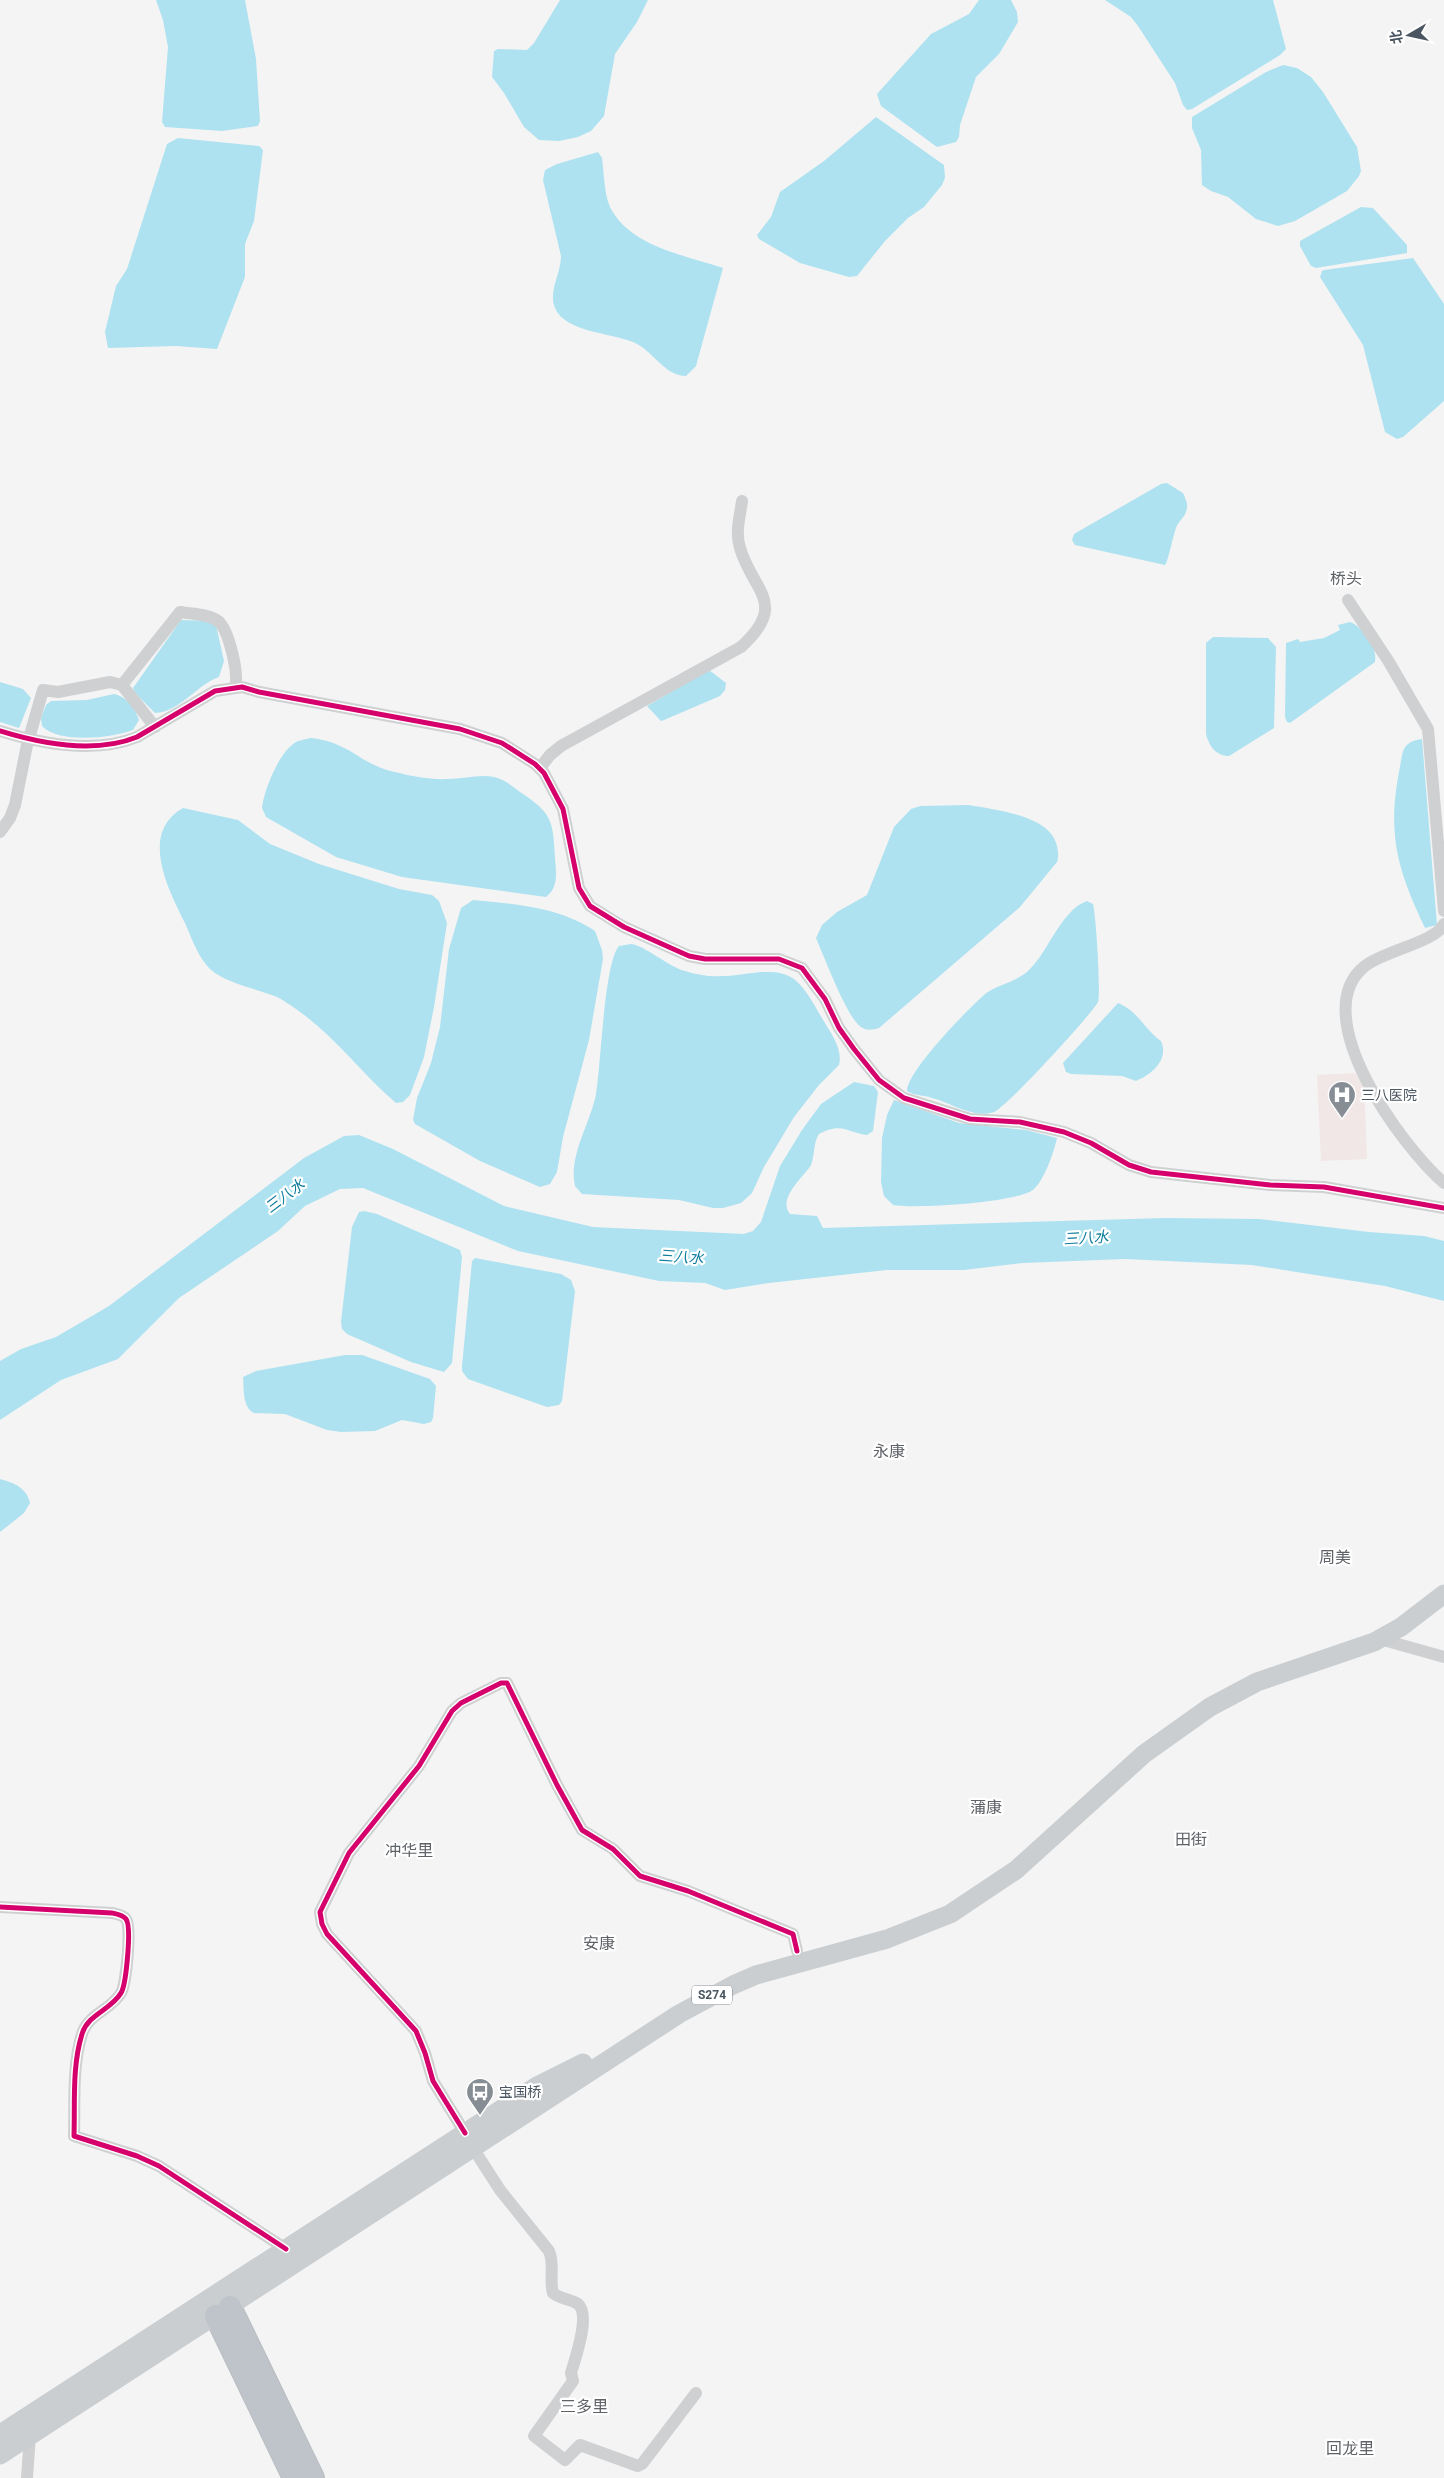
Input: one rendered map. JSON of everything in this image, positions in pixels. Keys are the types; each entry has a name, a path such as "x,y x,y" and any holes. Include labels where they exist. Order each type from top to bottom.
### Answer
{"highway":[{"path":"223,2312 294,2478"},
{"path":"223,2312 313,2478"}],"main road":[{"name":"S274","path":"0,2455 223,2312 469,2141 537,2086 574,2069 699,1990 752,1965 884,1928 945,1905 1009,1862 1137,1746 1204,1697 1253,1672 1370,1632 1407,1610 1444,1580"},
{"name":"S274","path":"0,2434 286,2249 679,2014 733,1985 777,1968 887,1939 950,1914 1016,1870 1144,1754 1210,1706 1257,1682 1380,1640 1414,1619 1444,1594"}],"street":[{"path":"540,768 550,755 561,746 741,647 756,631 766,606 763,593 740,549 738,528 742,501"},
{"path":"1348,600 1389,662 1428,729 1444,911"},
{"path":"122,685 180,612 210,617 221,624 236,667 235,687"},
{"path":"0,832 10,818 15,805 29,738 43,690 58,692 110,682 122,685 155,727"},
{"path":"0,731 29,738 96,746 130,740 215,691 235,687 460,729 502,743 540,768 557,794 563,809 579,888 590,906 624,927 689,956 705,959 779,960 802,968 825,999 839,1028 854,1050 879,1080 904,1098 970,1118 1020,1122 1064,1132 1092,1143 1129,1165 1151,1172 1270,1185 1324,1187 1444,1208"},
{"path":"1444,924 1436,934 1376,958 1359,971 1347,993 1344,1009 1358,1060 1380,1103 1414,1154 1444,1183"},
{"path":"1380,1640 1444,1657"},
{"path":"696,2393 642,2464 638,2466 580,2445 565,2460 534,2436 573,2381 571,2373 583,2325 582,2310 577,2304 553,2293 550,2280 552,2262 549,2251 500,2190 432,2081 425,2052 416,2031 327,1934 322,1924 320,1912 349,1853 419,1766 452,1711 461,1703 501,1683 507,1683 557,1785 582,1830 613,1849 640,1876 688,1891 793,1934 797,1952"},
{"path":"0,1907 112,1913 123,1916 128,1923 129,1934 124,1988 118,1998 90,2020 82,2033 76,2057 74,2136 137,2156 159,2166 286,2249"},
{"path":"28,2478 30,2435"}],"shaded area":[{"name":"三八医院","path":"1355,1073 1364,1080 1367,1159 1321,1161 1317,1075"}],"water":[{"path":"156,0 245,0 256,59 260,121 258,126 222,131 165,127 162,122 168,47 163,20"},
{"path":"560,0 648,0 637,22 615,54 604,116 591,131 578,137 559,141 539,140 524,127 492,77 494,51 498,49 527,50 534,43"},
{"path":"979,0 1011,0 1017,12 1018,22 999,54 976,77 956,142 937,147 881,106 877,94 931,34 969,14"},
{"path":"1105,0 1273,0 1286,49 1280,55 1192,109 1187,110 1183,105 1175,83 1138,26 1131,17"},
{"path":"1283,65 1297,68 1311,77 1323,92 1357,147 1361,171 1347,191 1295,221 1278,226 1256,219 1228,197 1211,191 1202,185 1201,150 1192,128 1192,117 1266,72"},
{"path":"876,117 944,165 945,178 942,185 924,207 908,218 885,241 857,276 849,277 800,263 759,239 757,235 771,217 780,192 824,161"},
{"path":"178,138 259,146 263,150 254,221 245,244 245,277 217,349 176,346 108,348 105,332 116,286 127,269 167,144"},
{"path":"598,152 602,158 608,202 619,221 631,232 660,248 723,268 696,366 686,376 671,372 647,351 633,342 590,331 568,322 560,316 555,308 553,295 561,256 543,180 545,170 557,164"},
{"path":"1361,207 1373,208 1407,245 1407,253 1316,268 1311,266 1300,246 1300,241"},
{"path":"1413,258 1444,304 1444,401 1403,437 1397,439 1385,432 1363,345 1320,277 1324,270"},
{"path":"1167,483 1183,493 1187,506 1185,514 1176,528 1165,565 1075,545 1072,540 1074,534 1161,484"},
{"path":"181,620 210,621 216,625 224,661 219,677 172,708 155,713 135,693 133,688"},
{"path":"1350,622 1360,628 1369,639 1374,651 1375,662 1290,723 1287,722 1285,717 1286,643 1298,639 1300,642 1324,638 1340,630 1338,625"},
{"path":"1213,637 1268,638 1276,647 1274,728 1229,756 1224,756 1217,752 1209,742 1206,734 1206,643"},
{"path":"709,670 726,683 725,690 720,696 661,721 647,706"},
{"path":"0,682 23,689 31,698 19,728 0,722"},
{"path":"114,694 130,703 135,711 139,720 133,730 86,738 60,735 50,732 42,726 41,718 46,705 51,701 87,700"},
{"path":"310,738 333,743 368,762 402,774 440,779 488,776 508,783 539,806 549,819 553,835 556,869 553,889 546,897 402,877 336,857 266,817 262,808 263,801 277,765 294,743"},
{"path":"1422,739 1437,925 1425,928 1408,889 1397,853 1394,815 1404,750 1410,743"},
{"path":"969,805 1007,812 1044,827 1053,836 1057,846 1057,862 1020,907 879,1028 870,1030 863,1028 849,1012 816,938 822,925 837,912 867,895 894,827 911,809 920,806"},
{"path":"183,808 238,820 270,844 319,864 399,889 432,895 439,901 447,923 434,1007 424,1057 410,1095 403,1102 396,1103 323,1030 296,1009 277,997 216,974 202,959 171,894 161,862 160,846 162,832 170,819"},
{"path":"473,900 537,908 567,917 595,931 602,950 603,959 589,1040 563,1137 557,1172 550,1184 540,1187 480,1161 415,1124 413,1120 417,1098 431,1063 440,1027 449,949 461,908"},
{"path":"1087,901 1093,904 1097,938 1098,1002 1048,1060 1001,1107 994,1112 986,1114 963,1110 940,1100 907,1091 910,1082 927,1055 953,1026 985,994 1029,970 1070,913"},
{"path":"631,944 643,948 671,965 699,975 732,976 769,972 786,975 799,983 836,1043 840,1059 839,1065 819,1085 794,1117 764,1167 752,1193 741,1203 723,1208 713,1208 679,1200 582,1194 575,1186 574,1175 577,1151 596,1094 606,993 610,972 619,946"},
{"path":"1118,1003 1136,1015 1161,1041 1163,1054 1158,1065 1136,1081 1122,1076 1071,1074 1066,1072 1063,1063"},
{"name":"三八水","path":"854,1082 874,1086 878,1092 873,1131 867,1135 839,1128 827,1130 819,1134 811,1165 793,1188 787,1201 787,1208 790,1214 817,1216 823,1228 1166,1218 1259,1219 1369,1232 1424,1236 1444,1241 1444,1301 1385,1286 1252,1265 1125,1259 1023,1263 964,1270 887,1270 769,1283 725,1290 705,1283 659,1281 518,1251 363,1188 340,1189 305,1206 278,1231 179,1298 118,1359 61,1380 0,1420 0,1361 21,1349 56,1337 109,1306 304,1158 344,1136 359,1135 393,1149 504,1206 593,1227 744,1234 753,1231 761,1222 780,1166 802,1130 821,1104"},
{"path":"894,1100 959,1123 1026,1130 1057,1138 1045,1173 1033,1190 1023,1195 965,1204 893,1205 884,1196 881,1182 882,1138 887,1115"},
{"path":"364,1211 377,1214 460,1250 462,1257 452,1363 444,1372 411,1362 347,1334 342,1329 341,1322 352,1227 359,1212"},
{"path":"475,1258 561,1274 571,1280 575,1291 562,1401 559,1405 547,1407 468,1379 462,1371 472,1261"},
{"path":"345,1355 362,1355 430,1379 436,1386 431,1422 424,1424 402,1420 375,1431 341,1432 327,1430 285,1414 254,1413 247,1406 244,1397 243,1377 256,1371"},
{"path":"0,1479 15,1484 22,1489 30,1503 24,1513 0,1532"}],"cycle path":[{"path":"0,731 33,740 68,745 104,745 121,742 137,737 215,691 242,687 259,692 460,729 502,743 535,764 544,773 563,809 579,888 590,906 624,927 689,956 705,959 779,959 802,968 825,999 839,1028 854,1049 879,1080 904,1098 970,1119 1020,1122 1064,1132 1091,1143 1129,1165 1151,1172 1270,1185 1324,1187 1444,1208"},
{"path":"465,2133 433,2081 416,2031 327,1934 322,1924 320,1912 349,1853 419,1766 452,1711 461,1703 501,1683 507,1683 557,1785 582,1830 613,1849 640,1876 688,1891 793,1934 797,1951"},
{"path":"0,1907 112,1913 126,1919 128,1924 128,1956 121,1993 112,2004 89,2022 82,2034 77,2059 74,2136 137,2156 159,2166 286,2249"}],"place":[{"name":"三八医院","path":"1342,1119"},
{"name":"宝国桥","path":"480,2116"}],"district":[{"name":"桥头","path":"1346,578"},
{"name":"永康","path":"889,1451"},
{"name":"周美","path":"1335,1557"},
{"name":"蒲康","path":"986,1807"},
{"name":"田街","path":"1191,1839"},
{"name":"冲华里","path":"409,1850"},
{"name":"安康","path":"599,1943"},
{"name":"三多里","path":"584,2406"},
{"name":"回龙里","path":"1350,2448"}]}
